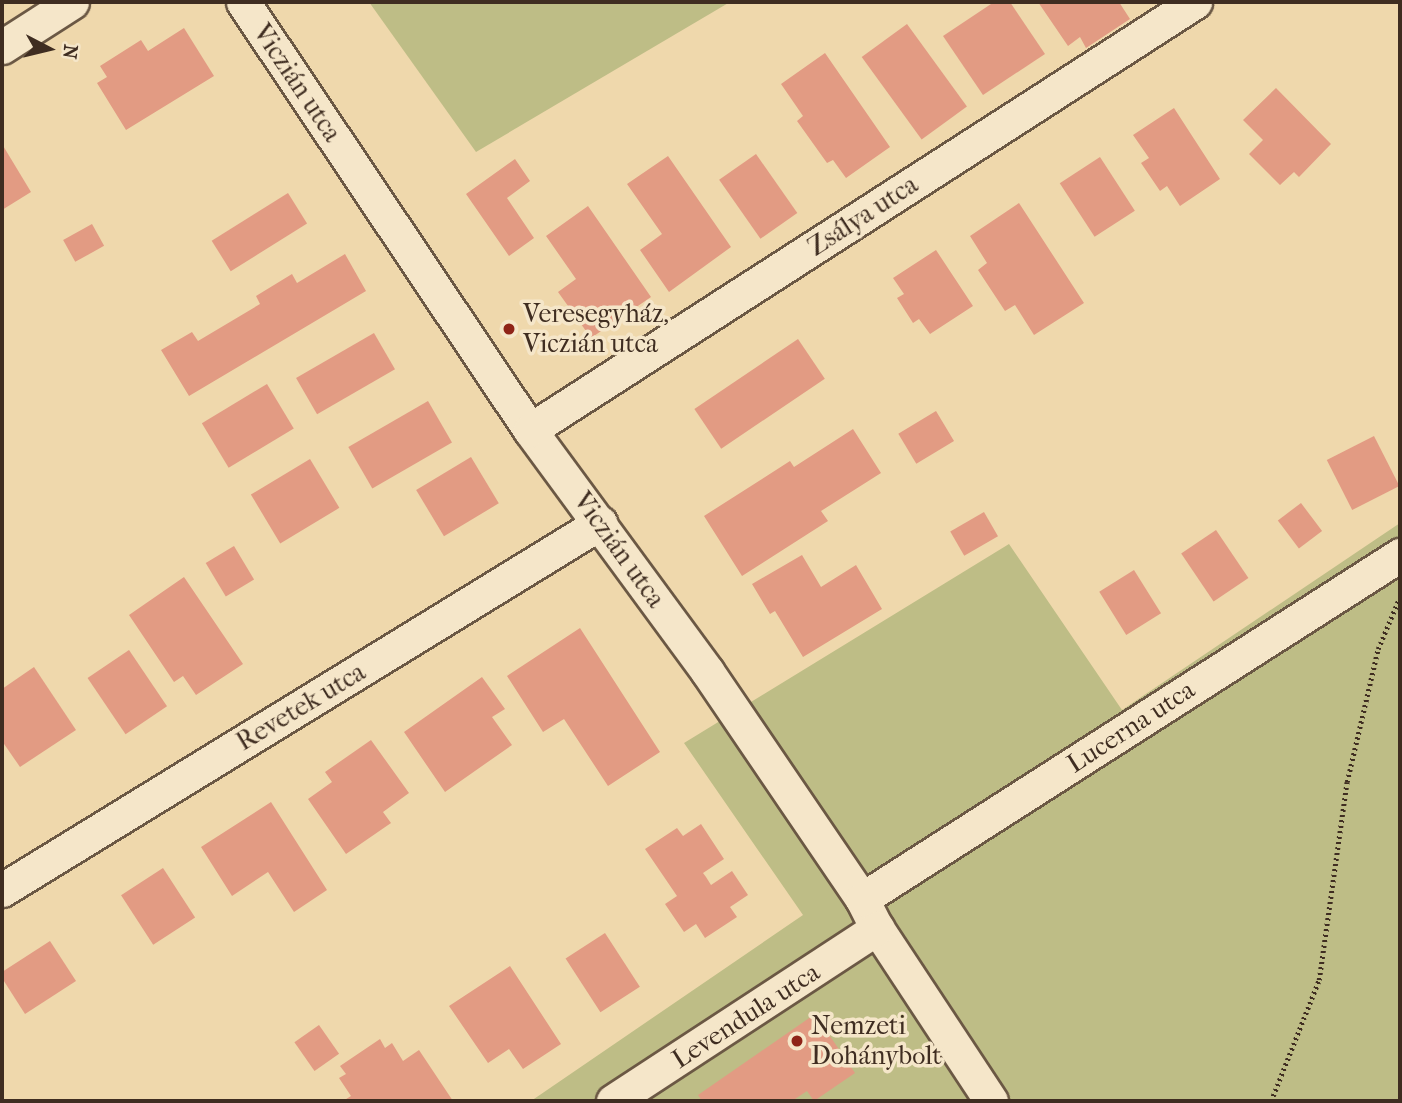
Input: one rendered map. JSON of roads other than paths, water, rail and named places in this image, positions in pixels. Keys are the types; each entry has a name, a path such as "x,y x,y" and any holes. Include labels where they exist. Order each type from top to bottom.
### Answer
{"street":[{"path":"2,47 72,2"},
{"name":"Viczián utca","path":"243,2 530,430 707,671 862,899 877,928 992,1101"},
{"name":"Zsálya utca","path":"530,430 1195,2"},
{"name":"Revetek utca","path":"2,890 600,523"},
{"name":"Lucerna utca","path":"862,899 1400,555"},
{"name":"Levendula utca","path":"614,1101 877,928"}],"place":[{"name":"Veresegyház, Viczián utca","path":"509,329"},
{"name":"Nemzeti Dohánybolt","path":"797,1041"}]}
